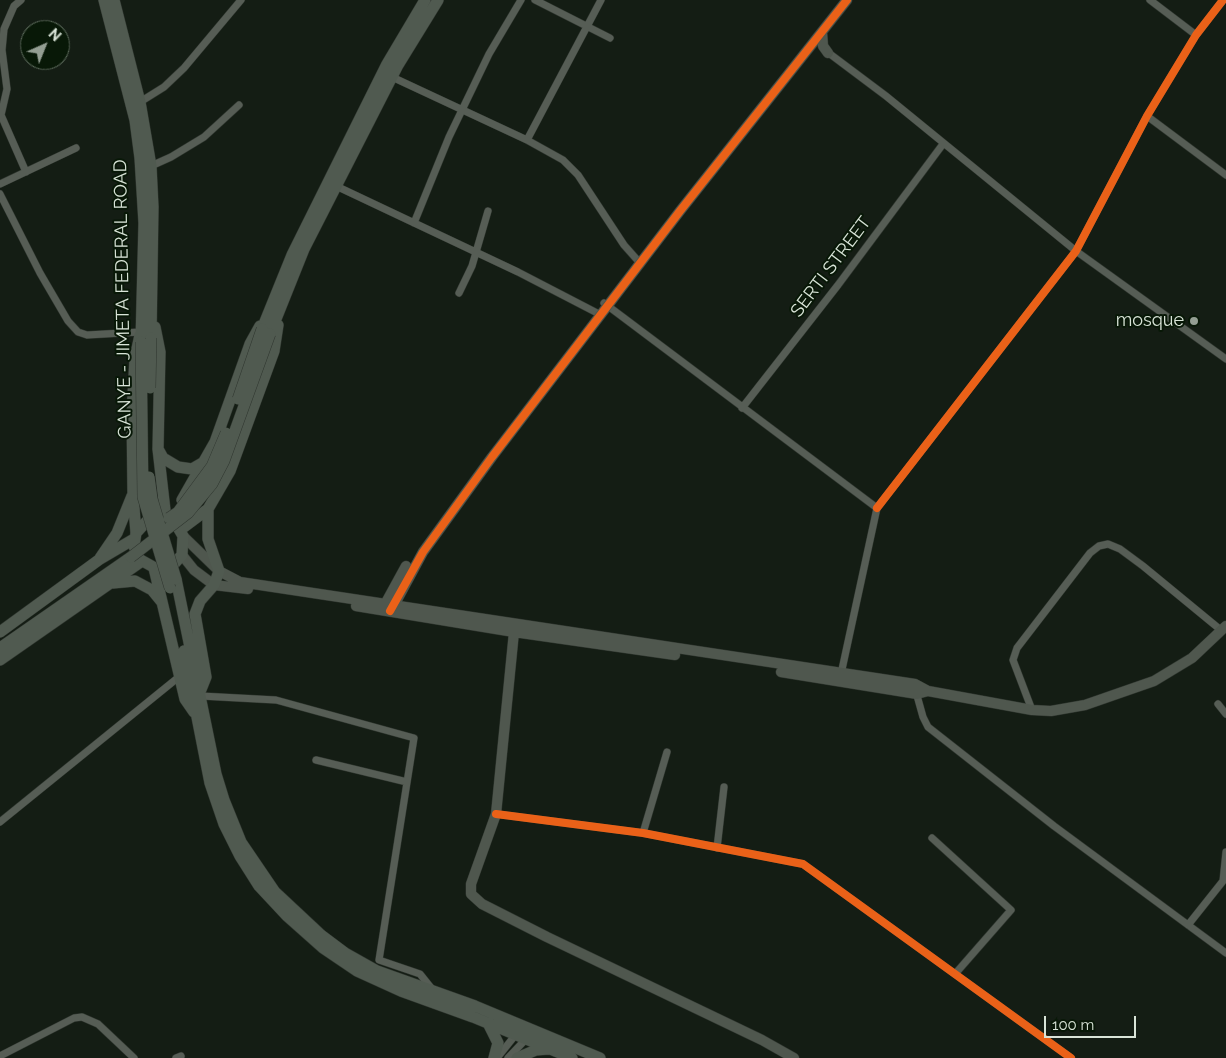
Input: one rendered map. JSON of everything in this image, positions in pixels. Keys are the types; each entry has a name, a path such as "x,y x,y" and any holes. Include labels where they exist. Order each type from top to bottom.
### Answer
{"main road":[{"name":"GANYE - JIMETA FEDERAL ROAD","path":"104,0 132,104 140,158 144,223 143,497 173,583"},
{"name":"GANYE - JIMETA FEDERAL ROAD","path":"114,0 140,102 151,166 153,207 152,314 143,337"},
{"path":"0,660 113,583 134,556 178,512 212,466 266,332 292,255 387,64 425,0"},
{"path":"167,520 205,462 215,442 250,344 275,308 392,77 438,0"},
{"path":"388,607 419,548 638,262 812,40 840,0"},
{"path":"812,40 822,32 847,0"},
{"path":"822,32 823,46 828,53"},
{"path":"181,533 208,509 230,471 274,351 275,308"},
{"path":"152,314 160,352 158,449 167,520 218,571 240,582 388,607 841,674 916,689"},
{"path":"0,648 136,553 132,414 135,358 143,337"},
{"path":"158,449 163,458 178,467 192,469 205,462"},
{"path":"100,559 117,533 133,495"},
{"path":"200,694 206,677 196,614 200,601 214,585 218,571 208,538 208,509"},
{"path":"0,632 100,559 135,536 147,521 167,520"},
{"path":"181,533 182,554 194,570 214,585 388,607 514,632 928,690 1032,710 1050,711 1086,705 1154,681 1192,658 1224,629"},
{"path":"0,638 95,569 134,556 154,568 170,566 182,554"},
{"path":"154,568 185,699 195,714"},
{"path":"113,583 135,581 152,590 163,603"},
{"path":"173,583 200,694 216,774 231,820 253,862 275,892 302,919 345,953 377,971 524,1032 600,1058"},
{"path":"173,583 195,714 210,783 224,824 240,856 259,886 287,916 323,948 357,970 401,991 488,1023 524,1032 550,1049 572,1058"},
{"path":"514,632 496,814 471,884 471,894 547,938 762,1040 794,1058"},
{"path":"488,1023 496,1033 498,1042 495,1058"},
{"path":"517,1058 536,1050 550,1049"}],"street":[{"path":"21,0 14,6 4,29 2,50 7,89 1,115 26,172"},
{"path":"140,102 164,87 184,68 241,0"},
{"path":"414,223 462,110 489,54 521,0"},
{"path":"535,0 610,38"},
{"path":"526,140 601,0"},
{"path":"1150,0 1196,36"},
{"path":"841,674 877,508 1076,251 1148,116 1196,36 1223,0"},
{"path":"812,40 886,96 1076,251 1226,358"},
{"path":"392,77 526,140 570,165 638,262"},
{"path":"151,166 171,157 204,137 239,105"},
{"path":"1148,116 1226,175"},
{"name":"SERTI STREET","path":"742,408 838,285 943,144"},
{"path":"0,184 76,148"},
{"path":"336,186 475,252 598,314"},
{"path":"0,194 40,273 68,321 78,332 86,335 143,337"},
{"path":"459,293 472,266 488,211"},
{"path":"606,304 877,508"},
{"path":"1032,710 1013,660 1017,648 1090,552 1099,546 1108,544 1128,555 1224,629"},
{"path":"0,822 180,676"},
{"path":"916,689 923,717 928,727 1054,826 1226,953"},
{"path":"200,694 276,700 414,738 379,960 420,974 436,994"},
{"path":"1218,704 1226,714"},
{"path":"643,833 667,752"},
{"path":"316,760 407,782"},
{"path":"717,848 724,787"},
{"path":"496,814 643,833 803,864 1072,1058"},
{"path":"932,838 1011,910 955,974"},
{"path":"1188,925 1223,881 1226,852"},
{"path":"0,1056 74,1018 82,1017 98,1024 134,1058"},
{"path":"495,1058 524,1032"},
{"path":"508,1058 524,1032"},
{"path":"176,1058 181,1056 181,1058"}],"cycle path":[{"path":"390,611 423,552 492,457 680,211 847,0"},
{"path":"877,508 1076,251 1147,116 1196,35 1223,0"},
{"path":"496,814 643,833 803,864 1071,1058"}],"place":[{"name":"mosque","path":"1194,321"}]}
